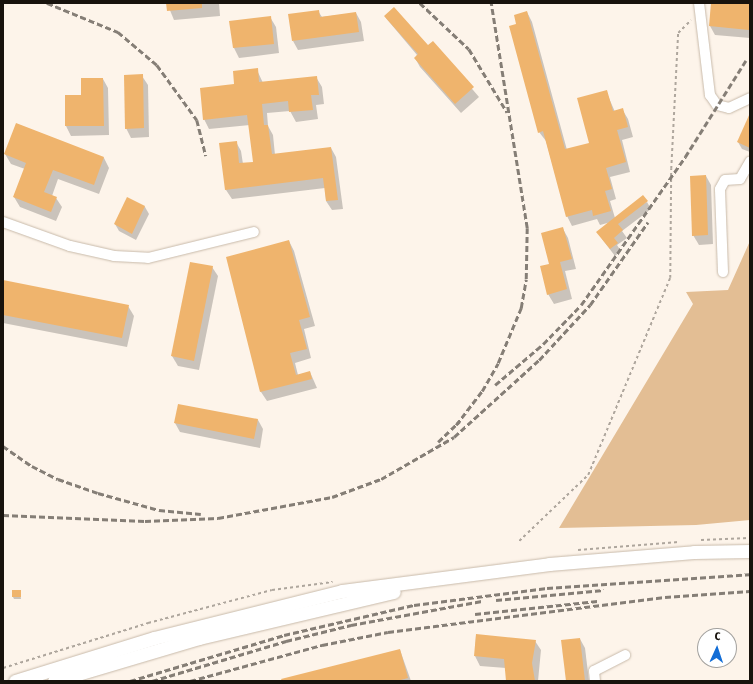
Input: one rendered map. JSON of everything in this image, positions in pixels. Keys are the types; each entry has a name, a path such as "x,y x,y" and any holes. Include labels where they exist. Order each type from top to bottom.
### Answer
{"main road":[{"path":"15,681 154,638 342,591 624,557 750,550"},
{"path":"54,681 199,638 475,574"}],"lane":[{"path":"698,8 710,96 716,105 729,108 750,98"},
{"path":"723,272 720,189 725,180 740,179 750,162"},
{"path":"3,222 70,246 114,256 148,258 254,232"},
{"path":"596,681 594,671 625,655"}],"path":[{"path":"519,542 588,475 670,278 671,169 678,33 698,8"}],"shaded area":[{"path":"750,241 750,520 696,525 559,528 693,304 686,292 728,290"}],"building":[{"path":"166,3 202,3 202,8 167,11"},
{"path":"711,3 750,3 749,30 709,26"},
{"path":"394,7 428,45 433,41 474,87 455,104 414,58 418,54 384,16"},
{"path":"319,10 320,17 356,12 359,32 292,41 288,14"},
{"path":"527,11 565,149 589,143 577,98 607,90 613,111 623,108 628,127 617,130 626,162 606,168 612,189 605,191 611,211 593,216 592,210 566,217 543,131 538,133 509,26 516,24 514,15"},
{"path":"271,16 274,44 233,48 229,21"},
{"path":"258,68 259,82 317,76 319,95 311,95 313,110 289,112 288,101 262,104 264,125 268,125 272,154 331,147 338,200 326,201 323,178 225,190 219,143 237,141 239,163 253,162 247,115 203,120 200,88 234,84 233,71"},
{"path":"143,74 144,128 125,129 124,75"},
{"path":"81,78 103,78 104,126 65,126 65,95 81,95"},
{"path":"750,113 750,148 737,142"},
{"path":"16,123 104,157 94,185 53,170 44,192 57,197 51,212 13,197 26,163 4,154"},
{"path":"706,175 708,235 692,236 690,176"},
{"path":"643,195 648,201 618,224 623,230 614,238 618,243 610,249 596,232"},
{"path":"127,197 145,206 132,234 114,224"},
{"path":"563,227 572,259 560,262 567,289 547,295 540,266 549,264 541,233"},
{"path":"289,240 310,317 299,320 307,349 290,353 296,375 310,371 312,379 260,392 226,257"},
{"path":"190,262 213,266 194,361 171,356"},
{"path":"3,280 129,305 122,338 3,315"},
{"path":"178,404 258,419 254,439 174,423"},
{"path":"12,590 21,590 21,597 12,597"},
{"path":"476,634 536,640 532,663 535,681 506,681 504,659 474,656"},
{"path":"580,638 585,681 566,681 561,640"},
{"path":"400,649 408,678 397,681 282,681 281,679"}],"railway":[{"path":"47,3 118,32 157,65 197,120 206,156"},
{"path":"420,3 469,49 507,112"},
{"path":"456,425 482,391 498,363 521,308 526,279 527,228 491,3"},
{"path":"495,385 543,344 581,305 685,157 746,60"},
{"path":"3,515 145,521 218,518 332,497 381,479 454,437 539,360 590,305 648,222"},
{"path":"438,442 460,421"},
{"path":"3,446 32,466 58,479 98,493 159,510 201,514"},
{"path":"130,681 284,635 414,605 547,588 750,574"},
{"path":"496,600 604,590"},
{"path":"190,681 322,645 388,632 665,597 750,591"},
{"path":"152,681 286,641 351,625 482,601"},
{"path":"475,614 597,601"}]}
